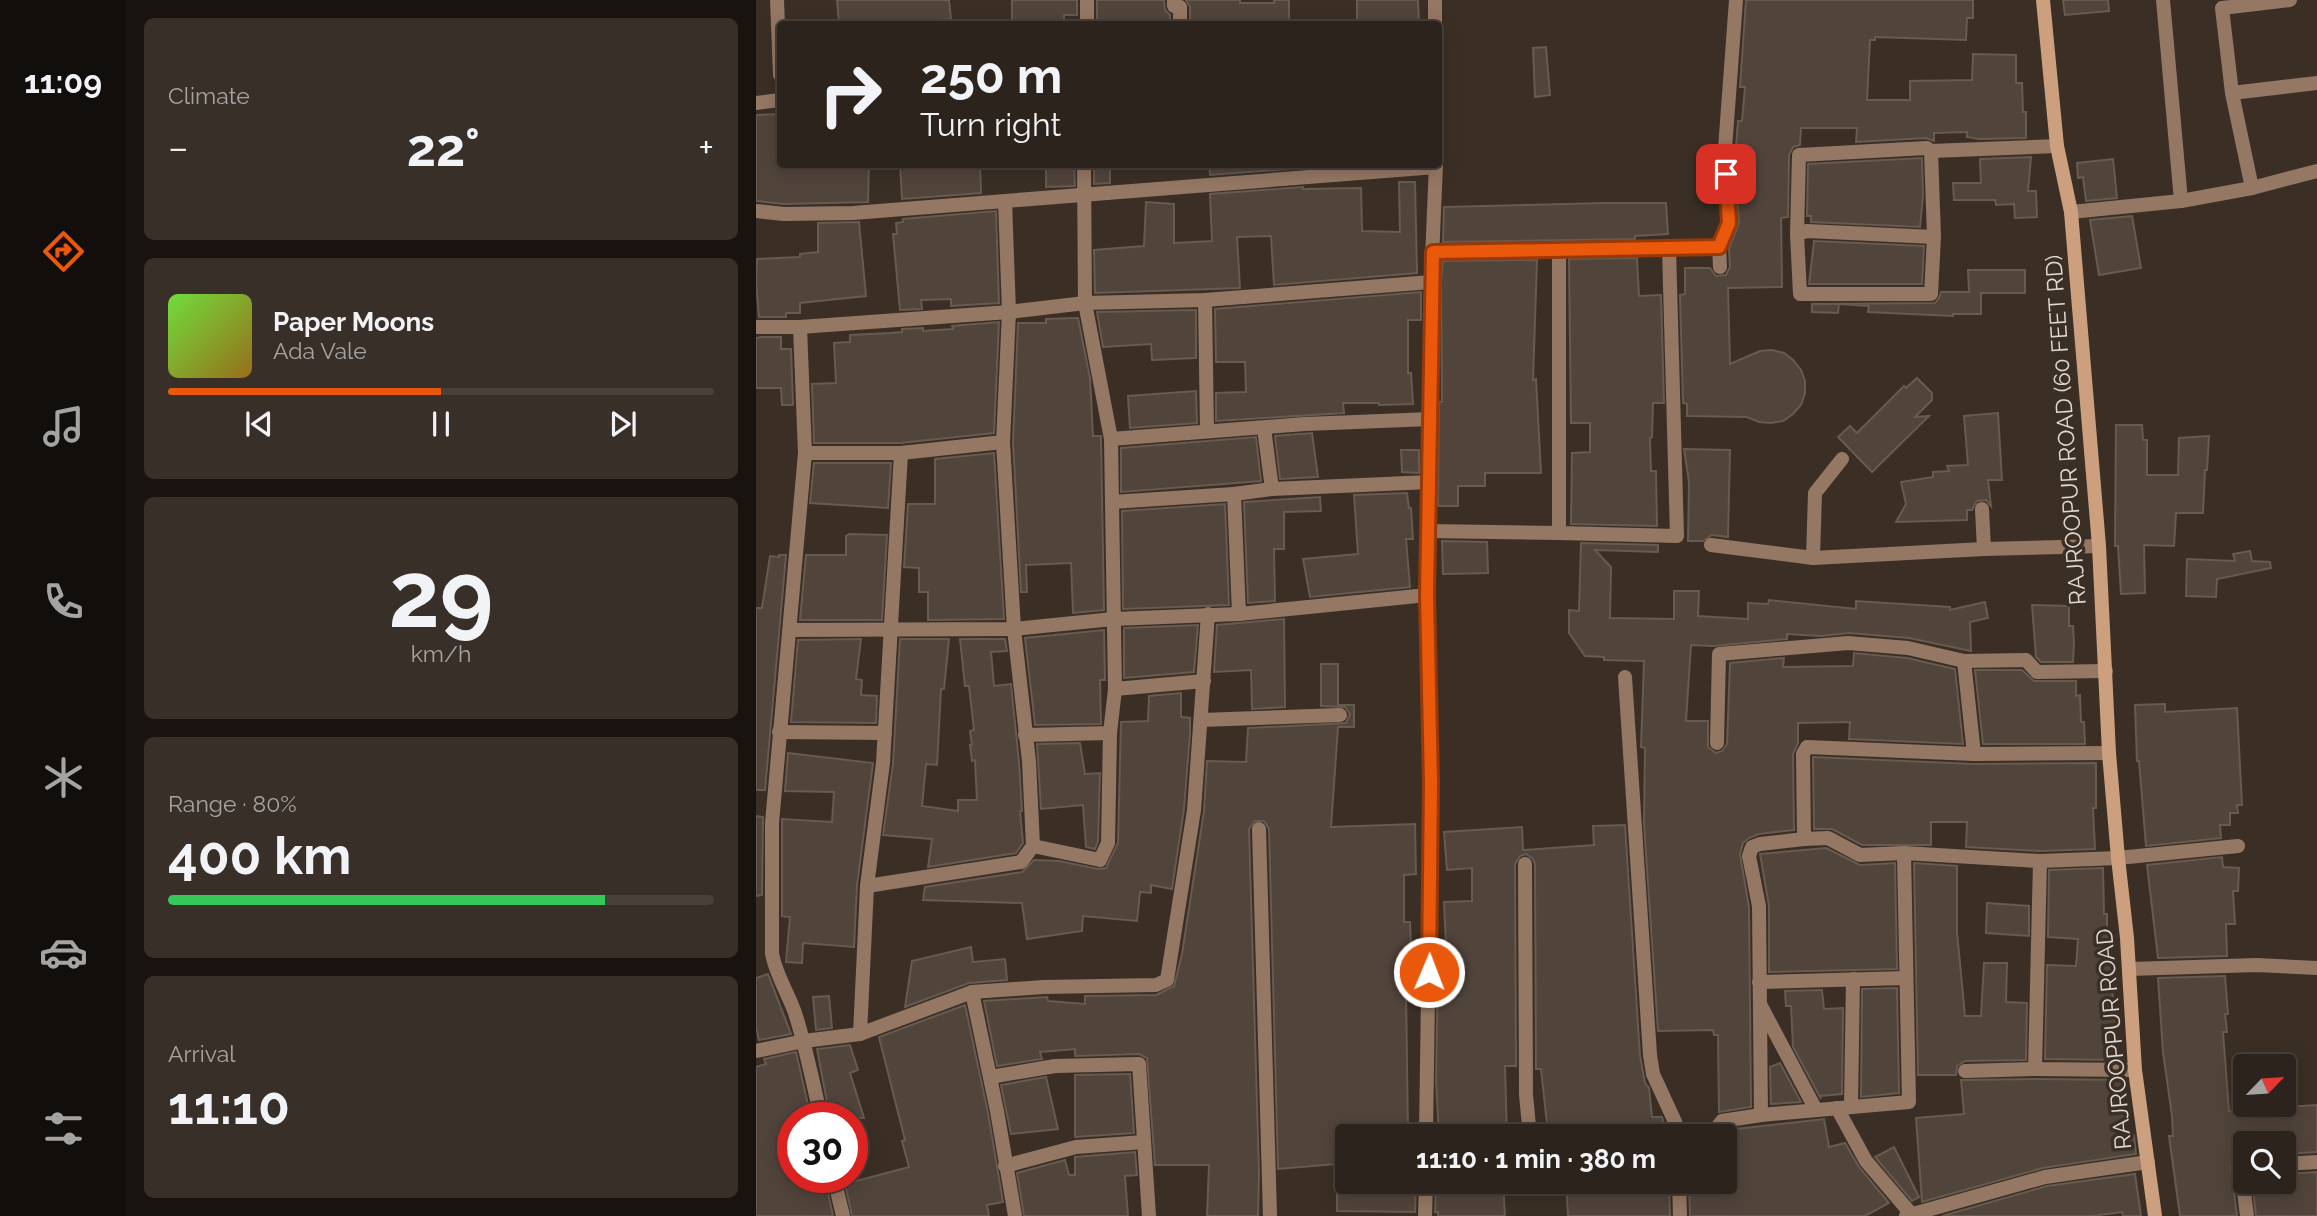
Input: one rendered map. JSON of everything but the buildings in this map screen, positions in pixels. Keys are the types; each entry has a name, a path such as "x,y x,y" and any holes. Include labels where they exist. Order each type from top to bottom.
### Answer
{"main road":[{"name":"RAJROOPUR ROAD (60 FEET RD)","path":"2043,0 2057,146 2071,212 2099,546 2109,753 2118,858"},
{"name":"RAJROOPPUR ROAD","path":"2118,858 2135,1069 2155,1216"}],"street":[{"path":"777,0 778,21"},
{"path":"1087,0 1087,21"},
{"path":"1174,0 1174,6 1180,7 1180,21"},
{"path":"1435,0 1435,21"},
{"path":"1720,267 1719,247 1729,223 1725,149 1736,0"},
{"path":"2163,0 2181,201"},
{"path":"2252,188 2232,93 2222,9 2282,1"},
{"path":"2232,93 2317,83"},
{"path":"756,103 777,100"},
{"path":"1931,151 1934,237 1931,294 1800,294 1797,234 1798,155 1927,148 1931,151 2057,146"},
{"path":"1033,846 1100,860 1108,843 1110,733 1115,689 1111,439 1085,303 1084,168"},
{"path":"756,211 784,214 853,213 1412,168"},
{"path":"1426,1124 1431,782 1427,595 1431,282 1436,168"},
{"path":"2071,212 2181,201 2252,188 2317,171"},
{"path":"867,886 1021,862 1033,846 1029,761 1014,629 1003,442 1009,312 1005,201"},
{"path":"1797,234 1807,231 1934,237"},
{"path":"1433,252 1719,247"},
{"path":"1428,531 1677,536 1669,249"},
{"path":"1559,250 1559,533"},
{"path":"756,327 800,327 1009,312 1085,303 1205,300 1431,282"},
{"path":"1205,300 1207,431"},
{"path":"800,327 805,453 772,823 772,953 804,1041 817,1102"},
{"path":"1111,439 1430,419"},
{"path":"1264,428 1272,489"},
{"path":"805,453 901,453 1003,442"},
{"path":"860,1034 867,886 883,763 901,453"},
{"path":"1813,558 1815,493 1842,460"},
{"path":"1112,502 1272,489 1430,482"},
{"path":"1234,494 1239,614"},
{"path":"1982,509 1984,549"},
{"path":"1711,545 1813,558 2099,546"},
{"path":"790,630 890,627 1014,629 1113,619 1239,614 1427,595"},
{"path":"756,1051 804,1041 860,1034 972,992 1043,987 1157,985 1167,980 1194,810 1208,614"},
{"path":"1717,743 1719,654 1848,643 1908,648 1964,661 2026,660 2037,671 2106,671"},
{"path":"1964,661 1974,754"},
{"path":"1625,677 1650,1055 1653,1074 1676,1124"},
{"path":"1115,689 1204,681"},
{"path":"1201,720 1340,715"},
{"path":"779,732 885,733"},
{"path":"1025,735 1110,733"},
{"path":"1804,839 1803,754 1807,747 1974,754 2109,753"},
{"path":"1259,829 1270,1216"},
{"path":"1761,1115 1759,906 1749,856 1752,847 1828,838 1860,855 1904,853 2040,861 2118,858 2238,846"},
{"path":"1720,1124 1722,1121 1761,1115 1909,1102 1904,853"},
{"path":"2035,1069 2040,861"},
{"path":"1525,864 1526,1095 1529,1124"},
{"path":"2129,969 2257,965 2317,968"},
{"path":"1759,982 1906,978"},
{"path":"1853,979 1844,1108 1866,1161 1910,1215 2045,1177 2148,1162"},
{"path":"972,992 1015,1216"},
{"path":"1760,1003 1816,1110"},
{"path":"990,1077 1055,1066 1139,1064 1149,1216"},
{"path":"1965,1071 2135,1069"},
{"path":"1005,1166 1076,1147 1144,1142"},
{"path":"2296,1163 2317,1162"},
{"path":"838,1193 843,1216"},
{"path":"1425,1216 1426,1194"},
{"path":"1679,1194 1680,1216"},
{"path":"2245,1194 2248,1216"}],"route":[{"path":"1429,972 1431,782 1427,595 1433,252 1719,247 1729,223 1726,174"}]}
